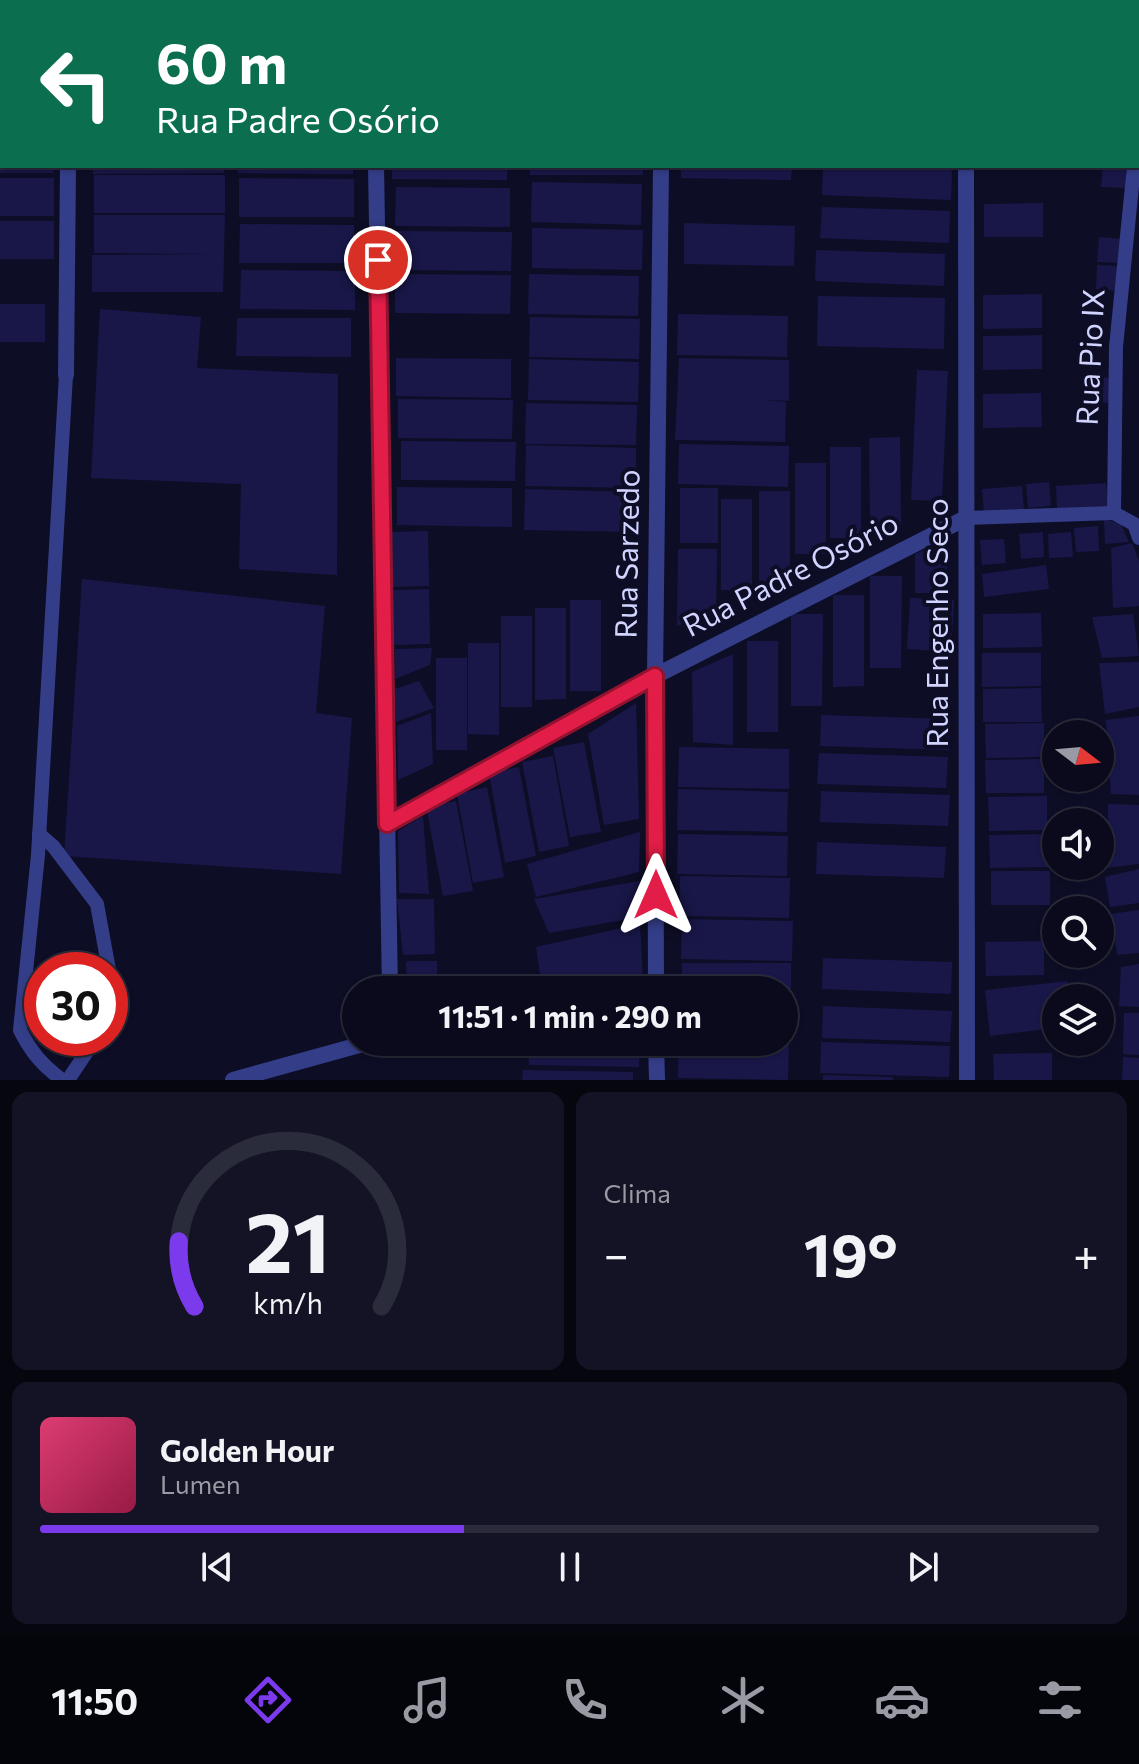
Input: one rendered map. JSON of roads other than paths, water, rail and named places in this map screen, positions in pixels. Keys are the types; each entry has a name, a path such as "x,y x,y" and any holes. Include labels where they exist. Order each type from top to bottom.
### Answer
{"street":[{"path":"66,375 68,168"},
{"path":"376,168 390,976"},
{"name":"Rua Sarzedo","path":"656,976 655,676 661,168"},
{"name":"Rua Engenho Seco","path":"966,168 967,1080"},
{"name":"Rua Padre Osório","path":"387,824 655,676 966,518"},
{"path":"233,1080 342,1050"},
{"path":"656,1056 657,1080"}],"lane":[{"name":"Rua Pio IX","path":"1114,513 1116,347 1134,168"},
{"path":"66,375 39,834 20,1030 41,1065 65,1080 83,1056"},
{"path":"1114,513 1134,524 1139,538"},
{"name":"Rua Padre Osório","path":"966,518 1114,513"},
{"path":"39,834 53,846 97,904 106,952"}]}
